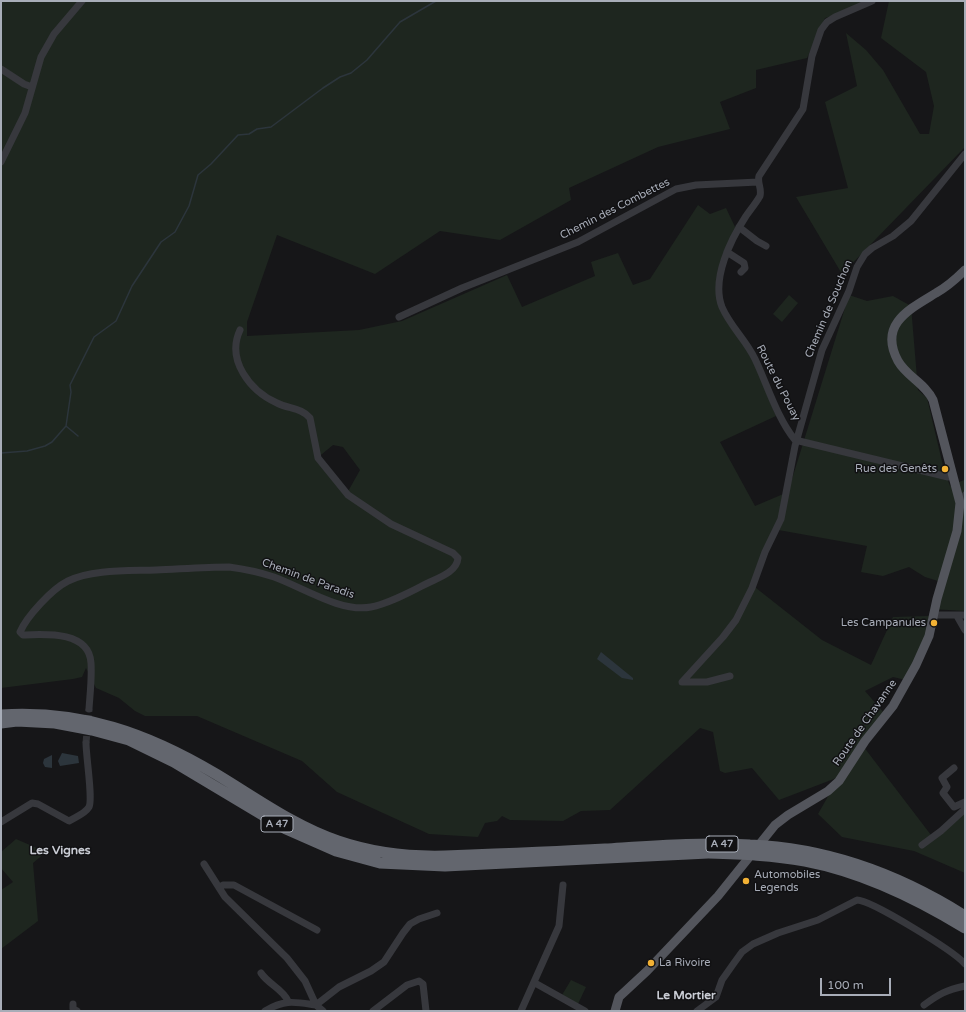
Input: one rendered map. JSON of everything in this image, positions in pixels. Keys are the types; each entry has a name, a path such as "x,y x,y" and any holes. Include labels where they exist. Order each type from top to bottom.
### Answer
{"highway":[{"name":"A 47","path":"1,715 58,716 93,721 131,732 180,754 266,806 310,830 339,842 380,852 418,856 445,856 707,844 768,846 825,856 876,871 913,887 965,916"},
{"name":"A 47","path":"1,723 17,721 55,723 92,730 129,740 174,762 286,829 336,851 380,863 445,866 708,853 745,854 805,861 854,873 926,904 965,928"}],"main road":[{"name":"Route de Chavanne","path":"615,1011 616,1002 623,992 647,971 704,911 781,820 824,794 838,781 865,741 901,694 926,644 957,531 963,499 953,476 930,394 900,364 893,345 893,336 898,322 907,310 943,289 965,270"}],"street":[{"path":"1,162 18,130 41,57 54,34 82,1"},
{"name":"Route du Pouay","path":"797,441 776,407 751,352 722,307 720,299 720,281 727,252 739,227 760,196 761,191 758,182 759,176 803,109 812,56 822,30 827,22 835,17 872,1"},
{"path":"1,69 24,84 32,87"},
{"name":"Chemin de Souchon","path":"730,676 707,682 682,682 723,637 736,620 750,594 765,552 781,519 797,441 822,350 849,291 857,268 865,254 872,248 893,236 911,221 965,154"},
{"name":"Chemin des Combettes","path":"399,317 462,288 578,242 676,189 696,184 758,182"},
{"path":"739,227 759,243 766,246"},
{"path":"727,252 744,263 745,268 741,272"},
{"name":"Chemin de Paradis","path":"89,709 91,663 87,649 71,638 55,635 23,635 20,632 26,621 43,602 55,590 69,580 110,571 229,567 245,568 273,577 325,599 363,608 384,603 439,578 454,568 457,563 458,558 453,553 391,524 366,509 345,491 318,458 310,418 306,413 275,403 245,378 238,365 236,350 237,337 240,330"},
{"path":"797,441 948,477 953,476"},
{"path":"933,615 965,615"},
{"path":"957,616 965,630"},
{"path":"1,822 32,803 38,804 69,821 84,813 88,808 91,796 86,743"},
{"path":"954,768 942,778 947,788 943,794 954,807 965,802"},
{"path":"922,845 941,831 965,809"},
{"path":"204,864 219,888 239,913 288,958 305,981 316,1005 323,1011"},
{"path":"219,888 223,885 234,885 317,930"},
{"path":"521,1011 535,983 559,926 563,885"},
{"path":"697,1011 716,996 722,980 734,962 742,952 752,944 778,933 818,920 857,900 860,900 921,932 956,955 965,964"},
{"path":"266,1011 288,1001 316,1005 339,987 365,975 384,962 392,953 403,933 410,924 419,919 437,913"},
{"path":"261,972 264,978 284,994 288,1001"},
{"path":"373,1011 407,985 419,981 423,984 425,991 426,1011"},
{"path":"535,983 585,1011"},
{"path":"924,1005 948,989 965,986"},
{"path":"73,1004 73,1009 77,1011"}],"shaded area":[{"path":"1,1 879,1 825,18 807,58 756,70 756,88 720,102 730,129 658,147 569,188 571,200 500,240 440,231 375,274 277,235 247,322 247,336 359,330 402,321 507,275 522,307 595,276 591,262 618,253 633,285 650,279 698,205 710,214 726,208 736,229 727,247 718,298 752,358 776,416 720,442 755,506 788,492 849,295 867,301 893,296 911,306 918,390 927,398 944,470 950,486 964,480 965,473 965,611 931,609 938,581 925,577 909,567 883,576 861,572 867,546 773,529 751,584 822,640 871,665 893,617 929,616 924,644 906,680 893,677 865,691 884,713 860,742 931,835 965,810 965,873 914,851 842,837 818,814 839,777 779,800 752,768 725,773 720,771 713,732 700,728 610,810 581,811 563,821 510,820 502,816 497,821 485,823 478,837 429,834 337,792 302,761 197,716 145,716 135,711 119,698 96,688 86,668 82,677 1,688","holes":["333,445 343,447 360,470 346,495 316,459"]},
{"path":"889,1 965,1 965,147 842,274 796,197 848,188 825,102 857,86 846,33 866,50 883,70 920,134 929,134 934,106 926,72 881,38"},
{"path":"789,295 798,303 782,322 773,314"},
{"path":"601,652 633,678 633,680 622,678 597,659"},
{"path":"62,753 78,756 79,763 60,766 58,761"},
{"path":"52,755 52,768 45,767 43,763 44,759"},
{"path":"16,839 46,852 33,863 38,921 1,949 1,890 13,882 1,868 1,852"},
{"path":"571,980 586,987 578,1004 562,995"}],"waterway":[{"path":"1,453 27,451 45,446 52,442 66,426 71,392 70,385 94,337 116,321 132,286 161,242 175,232 189,206 198,175 211,164 238,135 249,134 257,129 271,127 323,88 340,77 351,73 367,60 400,22 436,1"},
{"path":"66,426 78,436"}],"tunnel":[{"path":"86,743 89,709"}],"place":[{"name":"Rue des Genêts","path":"945,469"},
{"name":"Les Campanules","path":"934,623"},
{"name":"Automobiles Legends","path":"746,881"},
{"name":"La Rivoire","path":"651,963"}],"district":[{"name":"Les Vignes","path":"60,851"},
{"name":"Le Mortier","path":"686,996"}]}
